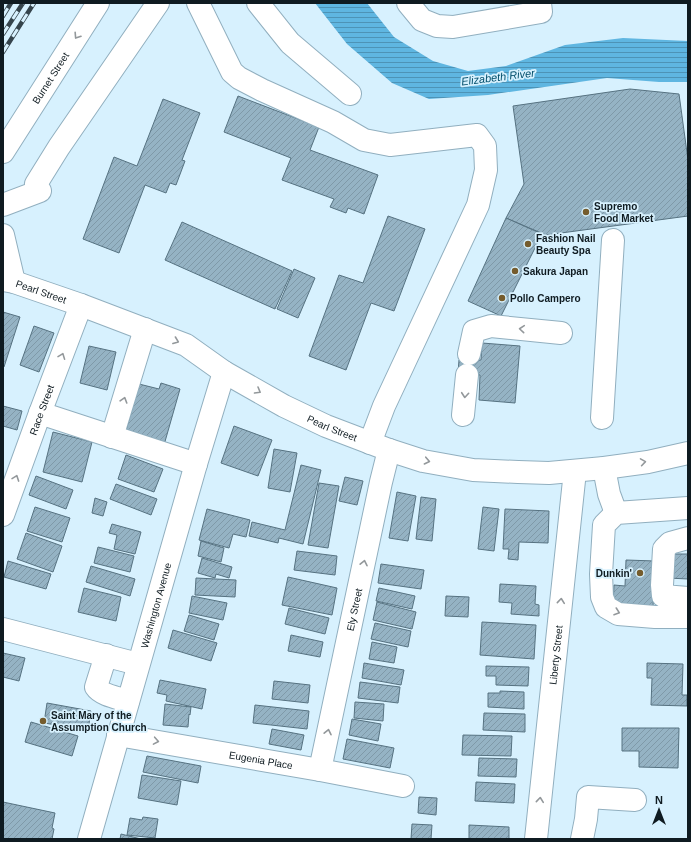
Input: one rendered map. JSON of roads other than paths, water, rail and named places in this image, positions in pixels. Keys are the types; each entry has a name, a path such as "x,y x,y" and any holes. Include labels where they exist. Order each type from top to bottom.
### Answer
{"street":[{"name":"Burnet Street","path":"3,152 98,3"},
{"path":"3,205 40,192 36,184 59,147 158,3"},
{"name":"Ely Street","path":"198,3 232,72 239,78 262,90 333,122 364,140 390,145 477,135 485,146 486,170 478,205 384,406 380,447 379,490 320,770"},
{"path":"258,3 290,43 350,94"},
{"path":"408,3 422,20 437,26 453,27 541,12 540,3"},
{"path":"3,235 9,281"},
{"path":"602,418 613,240"},
{"name":"Pearl Street","path":"9,281 81,305 186,345 224,372 284,406 326,426 380,447 423,461 474,470 549,473 604,468 687,455"},
{"name":"Race Street","path":"3,515 81,305"},
{"path":"469,354 474,331 491,326 561,333"},
{"path":"112,437 145,329"},
{"name":"Washington Avenue","path":"89,839 138,664 224,372"},
{"path":"463,415 467,375"},
{"path":"40,413 196,464"},
{"path":"604,468 609,494 610,519 601,574 602,597 606,607 618,614 655,617 688,617"},
{"name":"Liberty Street","path":"536,839 570,525 574,471"},
{"path":"570,525 688,508"},
{"path":"688,538 670,543 664,549 662,585 663,596 688,598"},
{"path":"3,629 138,664"},
{"path":"106,655 96,687 98,690 106,694 128,701"},
{"name":"Eugenia Place","path":"118,735 403,786"},
{"path":"582,839 588,797 635,800"}],"water":[{"name":"Elizabeth River","path":"315,3 367,3 394,37 433,61 468,71 506,66 565,45 623,38 688,41 688,82 659,82 607,78 488,95 429,99 392,83 347,44"}],"railway":[{"path":"3,16 11,3"},
{"path":"3,34 23,3"},
{"path":"3,52 34,3"}],"place":[{"name":"Supremo Food Market","path":"586,212"},
{"name":"Fashion Nail Beauty Spa","path":"528,244"},
{"name":"Sakura Japan","path":"515,271"},
{"name":"Pollo Campero","path":"502,298"},
{"name":"Dunkin'","path":"640,573"},
{"name":"Saint Mary of the Assumption Church","path":"43,721"}]}
